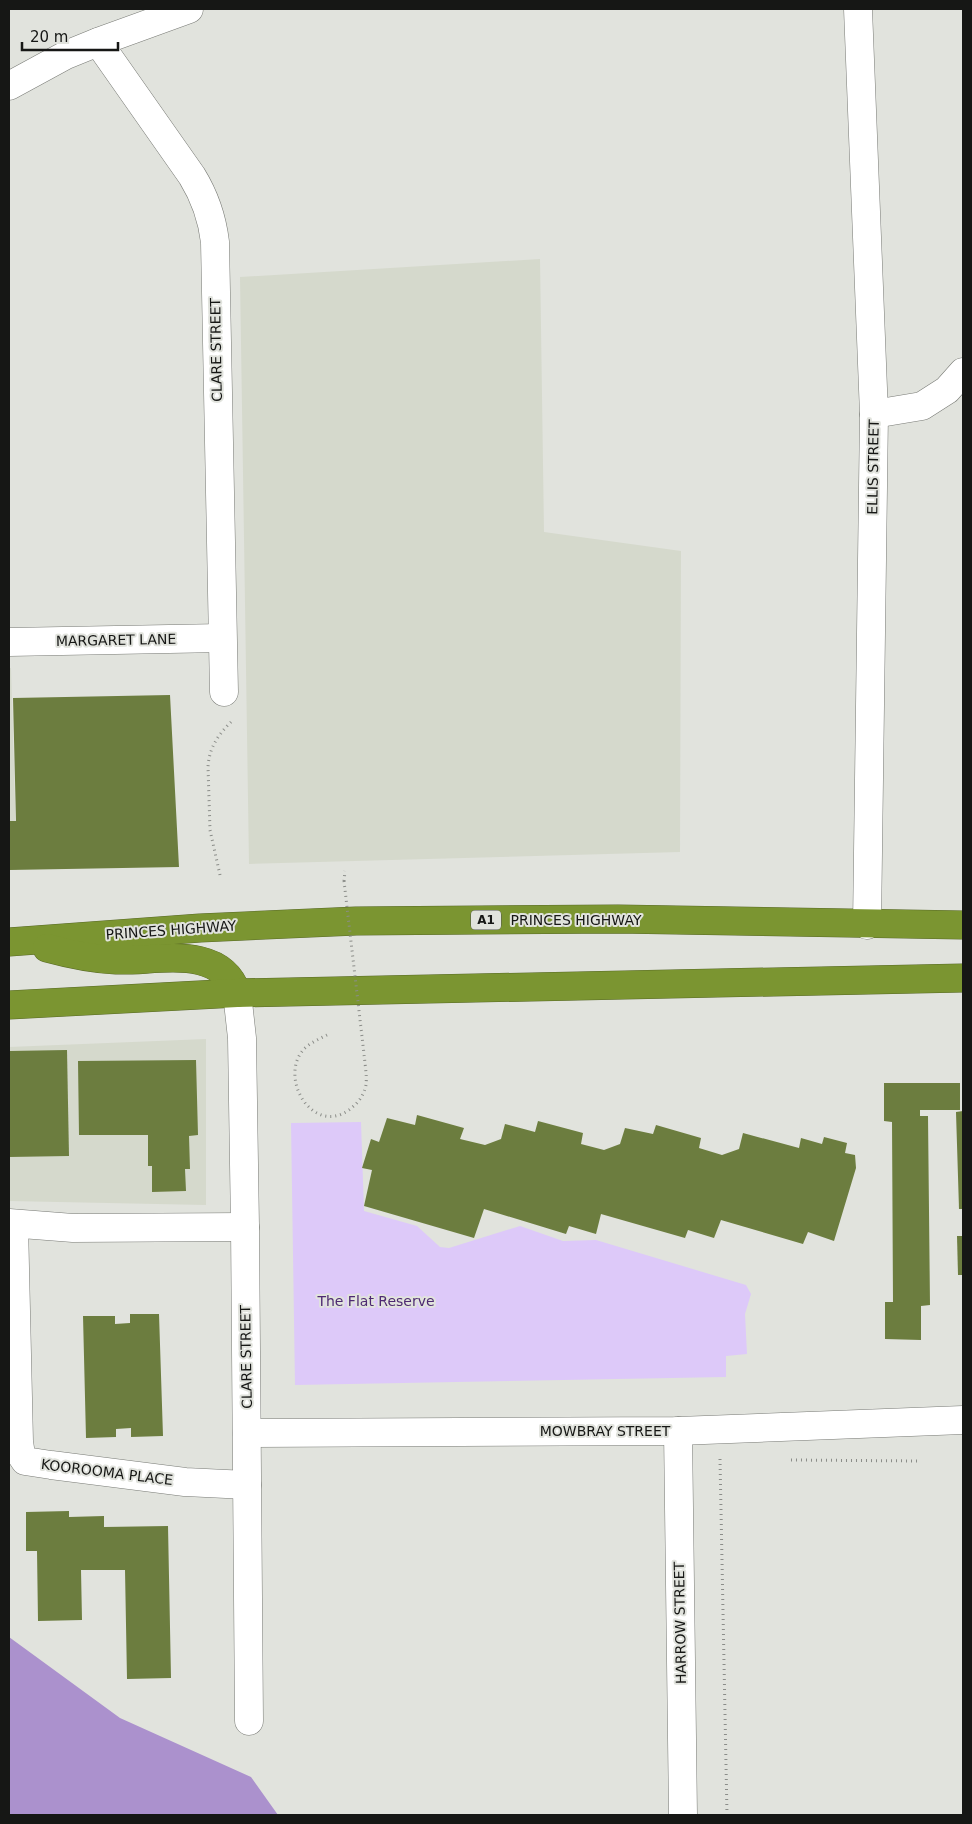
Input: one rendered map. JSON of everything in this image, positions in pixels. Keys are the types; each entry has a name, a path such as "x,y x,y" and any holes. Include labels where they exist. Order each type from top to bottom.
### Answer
{"highway":[{"name":"PRINCES HIGHWAY","path":"12,940 200,928 356,921 618,919 867,925 963,925"},
{"path":"12,940 59,951 115,960 194,959 206,962 223,972 230,979 237,993"},
{"path":"9,1005 237,993 963,978"}],"street":[{"path":"9,86 66,55 189,9"},
{"name":"ELLIS STREET","path":"858,9 874,414 867,925"},
{"name":"CLARE STREET","path":"98,42 197,184 208,206 213,224 215,242 224,692"},
{"path":"874,414 922,406 947,390 963,372"},
{"name":"MARGARET LANE","path":"9,642 222,638"},
{"name":"CLARE STREET","path":"237,993 242,1038 249,1721"},
{"name":"KOOROOMA PLACE","path":"245,1227 74,1228 11,1223 19,1442 21,1455 26,1461 51,1466 186,1482 247,1485"},
{"name":"MOWBRAY STREET","path":"247,1433 678,1431 963,1420"},
{"name":"HARROW STREET","path":"678,1431 683,1815"}],"path":[{"path":"220,875 210,830 208,758 217,737 237,716 241,703 223,701 224,692"},
{"path":"327,1036 313,1042 304,1050 297,1060 294,1076 297,1089 305,1103 315,1113 329,1118 343,1114 356,1105 366,1085 344,881 345,871"},
{"path":"727,1815 720,1458 729,1459"},
{"path":"786,1460 920,1461"}],"shaded area":[{"path":"540,259 544,532 681,551 680,852 249,864 240,277"},
{"path":"9,668 11,668 17,870 9,870"},
{"path":"206,1039 206,1205 9,1201 9,1047"},
{"path":"9,1637 120,1718 251,1777 278,1815 9,1815"}],"green space":[{"name":"The Flat Reserve","path":"361,1122 364,1211 417,1226 440,1247 449,1248 520,1226 563,1241 596,1240 746,1285 751,1294 745,1314 747,1354 726,1356 726,1377 295,1385 291,1123"}],"building":[{"path":"170,695 179,867 9,870 9,821 16,821 13,698"},
{"path":"67,1050 69,1156 9,1157 9,1051"},
{"path":"196,1060 198,1135 189,1136 190,1169 185,1169 186,1191 152,1192 152,1166 148,1166 148,1135 79,1135 78,1061"},
{"path":"884,1083 960,1083 960,1110 920,1110 920,1116 928,1116 930,1305 921,1306 921,1340 885,1339 885,1302 893,1302 892,1122 884,1121"},
{"path":"963,1111 963,1209 959,1209 956,1112"},
{"path":"417,1115 464,1128 460,1139 485,1145 501,1139 505,1124 535,1132 538,1121 583,1133 581,1144 604,1150 620,1144 625,1128 653,1134 656,1125 701,1138 699,1148 722,1155 739,1149 743,1133 799,1148 801,1138 822,1144 824,1137 847,1143 845,1153 855,1155 856,1168 834,1241 808,1232 803,1244 721,1220 714,1238 688,1230 685,1238 601,1214 596,1234 569,1226 566,1234 484,1209 474,1238 364,1206 372,1170 362,1168 371,1139 379,1142 387,1118 415,1125"},
{"path":"957,1236 963,1236 963,1275 958,1275"},
{"path":"130,1314 159,1314 163,1436 131,1437 131,1428 116,1429 116,1437 86,1438 83,1316 115,1316 115,1324 130,1323"},
{"path":"69,1511 69,1517 104,1516 104,1527 168,1526 171,1678 127,1679 125,1570 81,1570 82,1620 38,1621 37,1551 26,1551 26,1512"}]}
